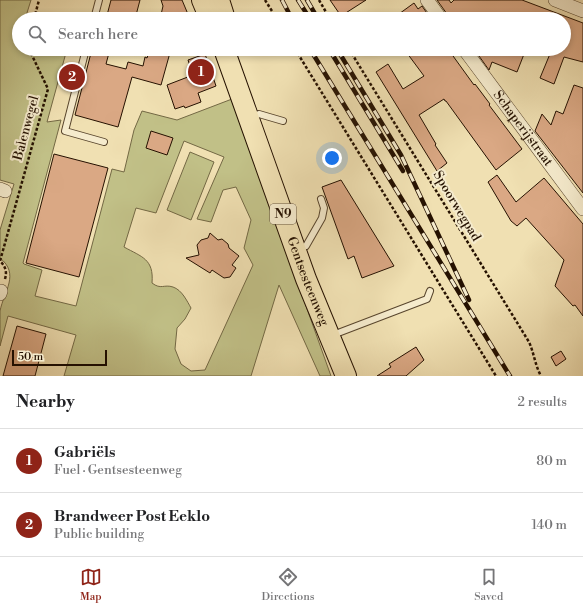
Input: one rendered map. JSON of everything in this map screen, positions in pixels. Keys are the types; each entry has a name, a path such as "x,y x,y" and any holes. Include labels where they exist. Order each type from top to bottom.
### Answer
{"main road":[{"path":"202,0 207,12"},
{"path":"219,0 223,12"},
{"name":"Gentsesteenweg","path":"226,56 306,279 346,376"},
{"name":"Gentsesteenweg","path":"238,56 338,333 357,376"}],"street":[{"path":"427,0 436,12"},
{"path":"555,0 583,10"},
{"name":"Schaperijstraat","path":"469,56 583,209"}],"lane":[{"path":"96,12 99,0"},
{"path":"84,56 65,131 104,142"},
{"path":"259,114 283,121"},
{"path":"306,246 322,218 324,208 320,199"},
{"path":"338,333 427,299 430,291"}],"path":[{"path":"36,12 39,0"},
{"path":"265,0 273,12"},
{"path":"319,0 326,12"},
{"name":"Balenwegel","path":"0,261 48,89 32,56"},
{"path":"299,56 496,376"},
{"name":"Spoorwegpad","path":"353,56 529,342 533,350 537,369 541,376"},
{"path":"0,261 7,274 0,293"}],"shaded area":[{"path":"0,0 31,0 27,12 12,12 12,56 65,56 47,122 61,120 23,263 42,270 35,296 76,306 112,169 124,172 134,130 142,111 177,120 232,99 331,376 320,376 279,285 251,376 64,376 76,335 8,316 0,346 0,311 10,277 6,264 0,258 0,230 14,184 0,180","holes":["184,141 224,157 197,219 211,222 223,190 236,187 251,220 244,248 253,265 205,370 191,371 181,364 175,349 177,328 185,319 191,308 184,296 176,288 170,286 160,287 152,283 151,269 146,260 124,247 136,208 156,213"]},
{"path":"190,152 214,162 191,220 167,210"}],"building":[{"path":"111,0 140,0 137,12 108,12"},
{"path":"161,0 182,0 187,12 162,12 163,6"},
{"path":"330,0 366,0 347,12 338,12"},
{"path":"437,0 449,0 451,3 454,0 522,0 554,12 446,12"},
{"path":"414,3 418,9 422,6 426,12 402,12"},
{"path":"571,18 583,23 583,62 564,57 554,84 540,78 549,56 571,56"},
{"path":"90,56 108,56 106,64 126,69 128,62 143,66 145,57 147,58 148,56 169,56 161,85 132,77 118,127 75,115"},
{"path":"199,56 206,56 216,86 198,93 201,102 185,108 184,106 175,109 167,85 193,75 188,60"},
{"path":"409,56 453,56 522,149 496,170 444,99 419,115 436,144 435,145 447,163 437,171 376,72 388,64 403,89 424,76"},
{"path":"479,56 523,56 517,72 492,62 489,70"},
{"path":"574,85 583,88 583,193 535,131 542,114 551,125 556,111 563,114"},
{"path":"151,131 173,138 167,155 146,148"},
{"path":"54,154 108,168 79,277 26,263"},
{"path":"497,175 516,202 544,178 583,224 583,316 575,305 573,306 555,286 564,260 526,218 517,226 511,221 488,182"},
{"path":"341,180 394,266 362,278 354,256 348,259 322,187"},
{"path":"210,233 218,240 222,239 228,244 229,248 239,256 232,265 236,268 230,277 224,278 212,270 210,273 186,258 199,255 197,245 201,240 208,238"},
{"path":"17,326 46,334 35,376 3,376"},
{"path":"416,347 424,360 406,376 377,376 391,367 389,364"},
{"path":"561,351 566,359 556,366 551,357"}],"railway":[{"path":"282,0 288,12"},
{"path":"298,0 306,12"},
{"path":"307,0 314,12"},
{"path":"314,56 510,376"},
{"path":"333,56 403,171"},
{"path":"341,56 401,155 469,300"}],"place":[{"name":"Gabriëls","path":"201,72"},
{"name":"Brandweer Post Eeklo","path":"72,77"}]}
